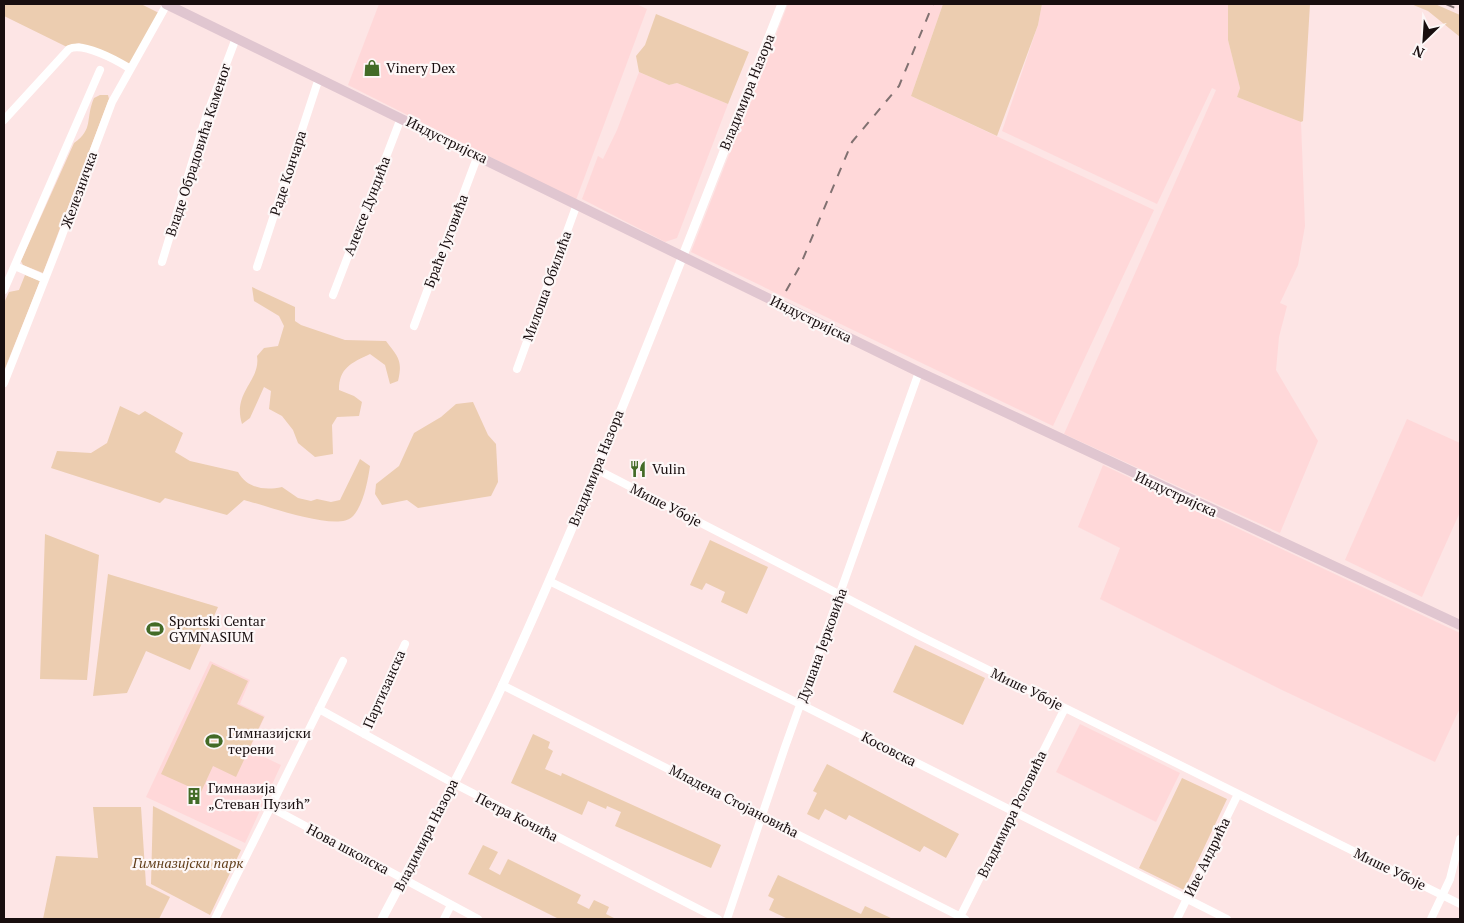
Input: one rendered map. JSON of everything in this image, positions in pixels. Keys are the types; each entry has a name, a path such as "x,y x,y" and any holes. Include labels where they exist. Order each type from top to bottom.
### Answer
{"main road":[{"name":"Индустријска","path":"167,4 919,372 1460,625"}],"street":[{"name":"Железничка","path":"4,383 112,102 129,68 167,4"},
{"name":"Владимира Назора","path":"382,919 502,685 549,581 596,469 782,4"},
{"name":"Владе Обрадовића Каменог","path":"162,262 199,138 236,38"},
{"path":"4,120 68,48 73,46 84,47 129,68"},
{"name":"Железничка","path":"4,290 100,70"},
{"name":"Раде Кончара","path":"257,267 319,78"},
{"name":"Алексе Дундића","path":"333,294 401,118"},
{"name":"Браће Југовића","path":"414,326 478,156"},
{"name":"Милоша Обилића","path":"517,369 577,204"},
{"path":"15,266 45,279"},
{"name":"Душана Јерковића","path":"727,919 800,704 919,372"},
{"name":"Мише Убоје","path":"596,469 840,595 1460,904"},
{"name":"Косовска","path":"549,581 800,704 1227,919"},
{"name":"Партизанска","path":"364,734 404,644"},
{"path":"215,919 343,661"},
{"name":"Младена Стојановића","path":"502,685 762,815 962,918"},
{"name":"Петра Кочића","path":"320,708 453,783 718,919"},
{"name":"Владимира Роловића","path":"962,918 1065,708"},
{"name":"Иве Андрића","path":"1177,919 1238,794"},
{"name":"Нова школска","path":"270,807 478,919"},
{"path":"1431,919 1450,879 1460,839"},
{"path":"444,919 451,905"}],"shaded area":[{"path":"379,4 636,4 647,9 576,200 348,85"},
{"path":"788,4 943,4 911,96 1154,210 1053,426 691,252"},
{"path":"1042,4 1228,4 1228,40 1240,88 1237,97 1301,122 1305,226 1298,265 1280,303 1287,306 1279,337 1276,370 1318,441 1280,533 1064,434 1216,90 1212,88 1157,204 1002,131 1038,25"},
{"path":"639,72 669,85 677,83 728,104 677,238 665,242 582,199 598,156 603,159 617,130"},
{"path":"1407,419 1460,443 1460,512 1422,597 1345,560"},
{"path":"1103,465 1460,633 1460,708 1435,762 1282,690 1100,599 1120,548 1078,527"},
{"path":"210,661 250,680 240,704 265,716 249,750 281,765 245,843 146,797"},
{"path":"1080,724 1180,773 1156,822 1056,772"}],"green space":[{"path":"4,4 141,4 159,13 130,65 79,43 67,47 4,16"},
{"path":"943,4 1042,4 1038,25 997,136 911,96"},
{"path":"1228,4 1310,4 1303,121 1301,122 1237,97 1240,88 1228,40"},
{"path":"1411,4 1435,4 1460,15 1460,37 1428,11"},
{"path":"656,14 749,52 728,104 677,83 669,85 639,72 636,56 645,45"},
{"path":"100,95 108,95 109,99 43,273 23,265 21,261 74,143 87,128 94,98"},
{"path":"25,275 40,281 4,371 4,303 9,292 19,290"},
{"path":"252,287 295,307 295,321 301,325 345,340 386,341 400,363 398,381 390,384 385,365 370,354 357,360 344,371 341,376 339,390 354,396 362,402 359,416 337,417 332,425 333,454 315,457 298,443 293,430 282,416 269,409 271,391 264,387 250,418 242,424 241,403 243,395 255,373 257,356 264,348 278,346 284,326 279,316 254,301"},
{"path":"473,402 488,435 496,444 498,482 491,496 418,508 407,500 382,505 375,494 376,484 399,466 414,433 441,417 456,404"},
{"path":"120,406 139,415 145,411 183,433 175,452 190,461 238,472 251,485 269,489 282,487 298,498 311,501 317,499 331,502 340,500 360,459 370,466 362,500 356,513 344,521 317,520 244,500 227,515 165,498 160,503 51,468 57,451 91,453 107,443"},
{"path":"45,534 99,555 87,680 40,679"},
{"path":"710,540 768,567 747,614 721,602 725,592 706,583 702,590 690,585"},
{"name":"Sportski Centar GYMNASIUM","path":"108,574 218,607 190,670 146,651 127,693 93,696"},
{"path":"915,645 985,678 963,725 893,692"},
{"name":"Гимназијски терени","path":"212,664 248,681 237,704 264,717 236,777 213,766 201,792 161,774"},
{"path":"533,734 550,742 548,748 553,751 545,769 561,776 562,773 721,845 711,868 615,826 621,812 607,806 606,809 588,801 582,815 511,783"},
{"path":"827,764 959,834 946,858 924,846 920,852 849,815 846,820 825,809 819,820 807,814 817,793 813,791"},
{"path":"1182,778 1227,799 1184,890 1139,868"},
{"name":"Гимназијски парк","path":"153,806 241,850 210,915 151,884"},
{"path":"93,807 141,807 146,885 170,897 159,919 43,919 56,856 98,858"},
{"path":"483,845 498,852 489,869 500,875 508,859 581,895 577,903 589,909 594,900 609,907 606,914 616,919 559,919 468,874"},
{"path":"778,875 861,914 865,906 893,919 788,919 769,910 774,899 768,896"}],"railway":[{"path":"786,291 800,266 852,142 899,86 933,4"},
{"path":"1446,4 1460,10"}],"place":[{"name":"Vinery Dex","path":"372,68"},
{"name":"Vulin","path":"638,469"},
{"name":"Sportski Centar GYMNASIUM","path":"155,629"},
{"name":"Гимназијски терени","path":"214,741"},
{"name":"Гимназија „Стеван Пузић”","path":"194,796"}]}
